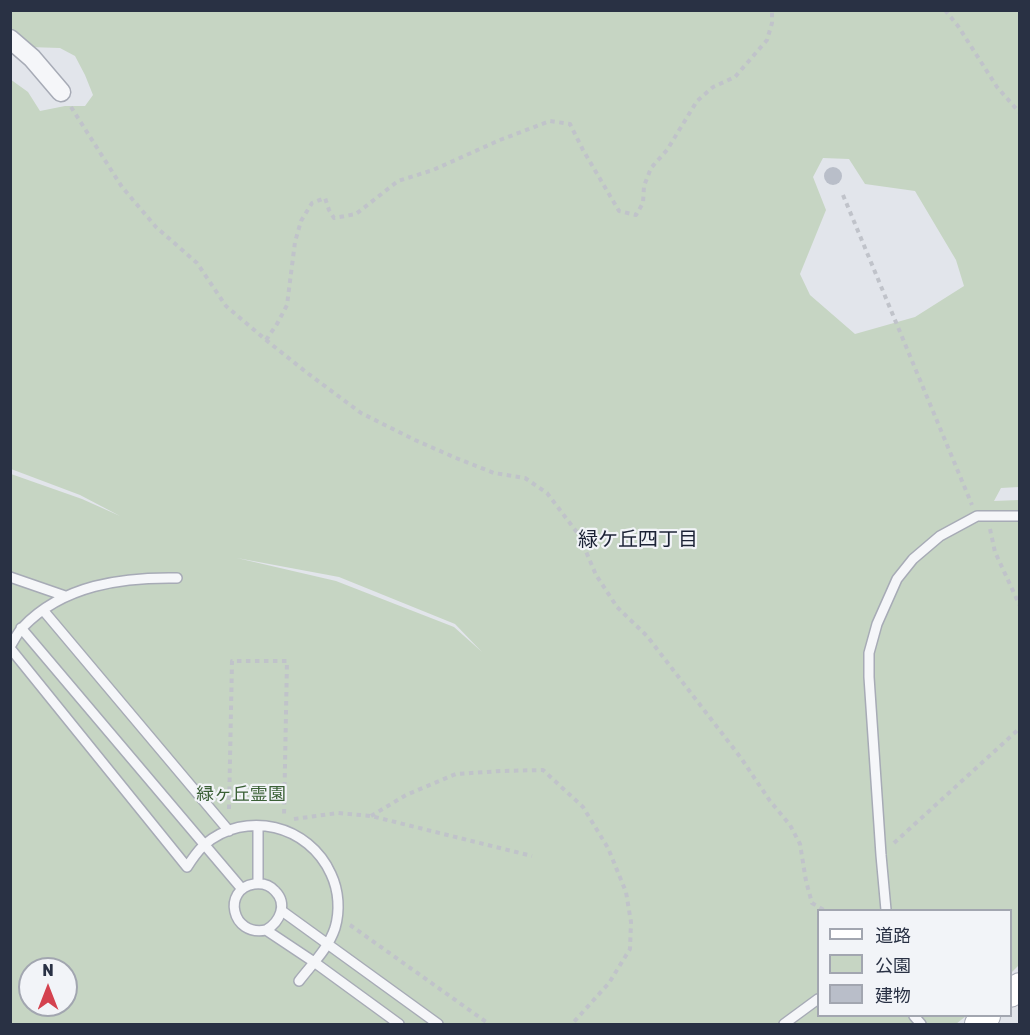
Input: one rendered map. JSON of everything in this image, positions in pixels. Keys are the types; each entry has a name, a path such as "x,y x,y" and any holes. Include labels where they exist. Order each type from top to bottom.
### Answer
{"street":[{"path":"10,39 32,58 61,92"}],"lane":[{"path":"886,909 869,677 869,653 877,624 897,579 913,559 940,536 982,516 1020,516"},
{"path":"10,577 65,596"},
{"path":"177,578 133,578 106,583 65,596 43,609 21,628 10,647 187,867 194,856 218,836 232,829 248,826 279,828 307,842 318,853 334,880 337,915 328,944 299,981"},
{"path":"43,609 229,831"},
{"path":"21,628 242,889"},
{"path":"258,826 258,883"},
{"path":"258,883 266,885 279,895 282,911 274,925 266,930 258,931 243,926 237,919 234,904 242,889 258,883"},
{"path":"282,911 438,1024"},
{"path":"266,930 399,1024"},
{"path":"784,1024 817,1000"}],"path":[{"path":"266,340 287,305 295,242 301,221 312,203 325,198 334,218 356,214 398,181 433,170 550,121 570,124 619,211 636,214 643,203 644,186 651,168 667,150 697,101 713,87 735,77 767,40 772,23 772,10"},
{"path":"945,10 958,26 997,87 1020,113"},
{"path":"61,92 122,187 156,227 197,263 226,306 266,340 361,412 456,458 494,473 525,478 547,493 579,535 596,575 617,607 647,636 790,825 800,844 812,903 822,909"},
{"path":"843,195 1020,606"},
{"path":"229,831 232,661 287,661 284,820 338,813 370,816 532,855"},
{"path":"881,855 1020,728"},
{"path":"370,816 405,795 456,774 501,771 543,770 583,807 608,848 626,892 631,922 630,949 609,983 572,1024"},
{"path":"337,915 489,1024"}],"green space":[{"name":"緑ヶ丘霊園","path":"11,11 1019,11 1019,487 1001,488 994,501 1019,500 1019,965 1012,972 1012,909 817,909 817,1017 965,1017 956,1024 11,1024 11,474 82,499 120,516 80,495 11,469 10,79 28,92 40,111 65,106 85,106 93,95 85,75 75,56 60,48 28,47 11,34","holes":["823,158 849,159 865,184 915,191 956,260 964,286 915,317 855,334 810,295 800,274 826,210 813,177","237,558 339,577 455,624 482,652 454,627 336,581"]}],"building":[{"path":"829,167 837,167 842,172 840,183 829,185 824,180 824,172"}],"district":[{"name":"緑ケ丘四丁目","path":"638,540"}]}
